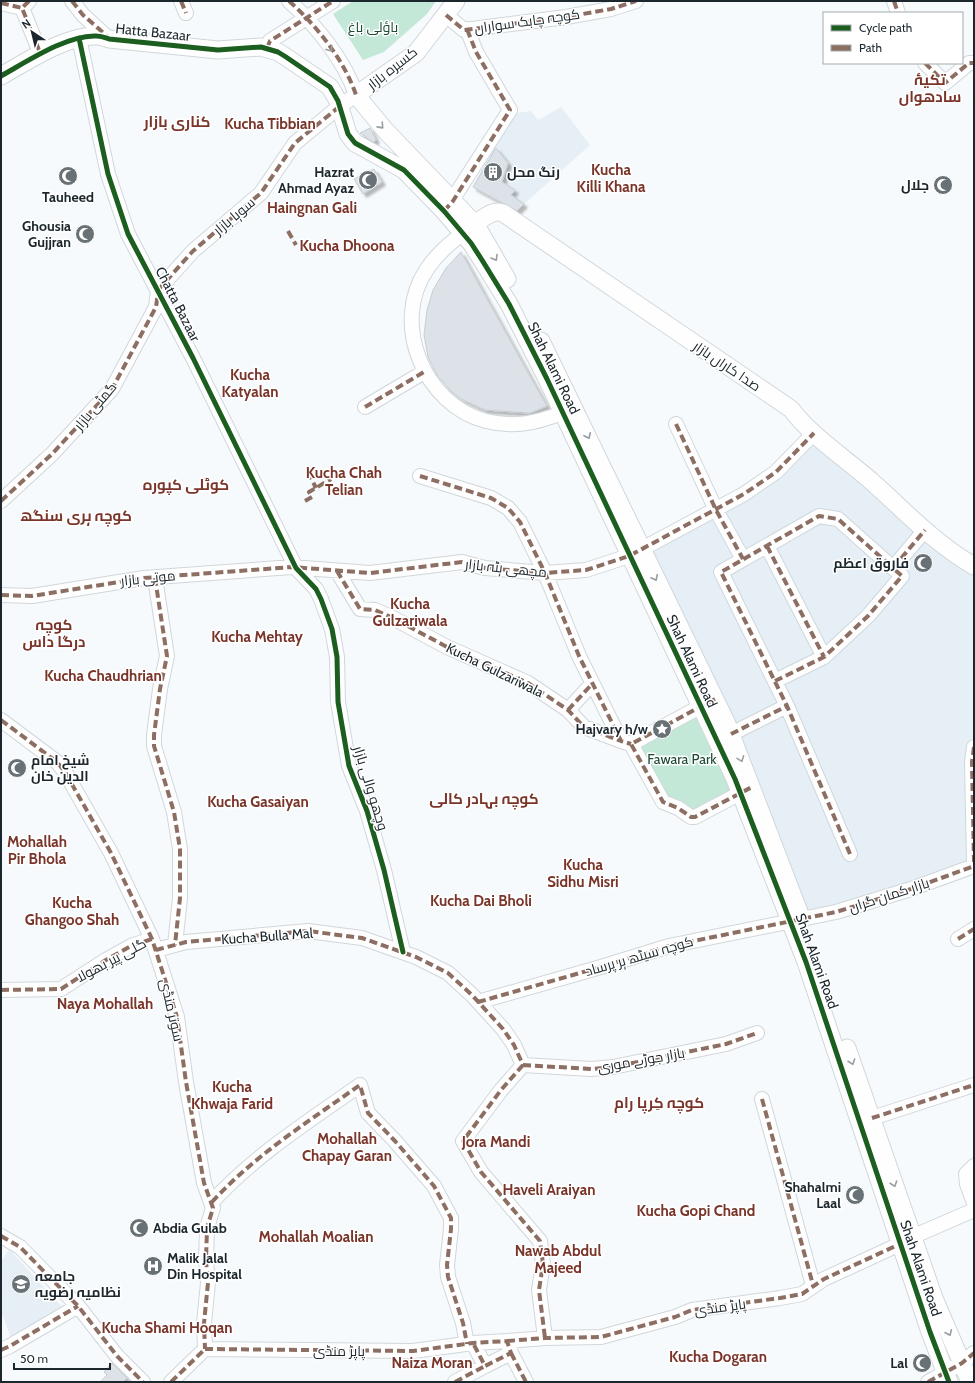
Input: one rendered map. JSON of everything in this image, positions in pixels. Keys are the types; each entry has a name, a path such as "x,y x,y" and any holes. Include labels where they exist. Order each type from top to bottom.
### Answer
{"street":[{"path":"72,1 83,15 109,39"},
{"name":"Shah Alami Road","path":"289,1 308,18 340,62 350,78 356,96 469,229 510,282 557,371 700,707 735,780 746,790"},
{"path":"267,48 270,41 333,1"},
{"name":"کسیرہ بازار","path":"356,96 416,53 456,1"},
{"name":"کوچہ چابک سواراں","path":"446,15 464,30 566,17 611,9 636,1"},
{"path":"894,1 898,12"},
{"path":"1,3 25,4 41,55"},
{"path":"448,206 510,110 476,52 467,29"},
{"name":"Hatta Bazaar","path":"1,76 41,55 79,38 98,36 109,39 207,49 267,48"},
{"name":"Chatta Bazaar","path":"79,38 108,174 128,234 158,290 296,568"},
{"name":"Shah Alami Road","path":"267,48 282,55 326,83 334,92 340,106 348,134 355,143 404,170 448,206"},
{"path":"926,64 945,84 969,62 974,63"},
{"name":"سوہا بازار","path":"158,290 193,251 261,193 295,143 340,106 356,96"},
{"name":"صدا کاراں بازار","path":"469,229 494,212 503,213 791,409 814,433 925,530 961,558 974,566"},
{"path":"469,229 442,249 426,270 416,295 412,321 413,334 415,348 424,372 440,393 456,406 485,421 511,425 538,422 562,413"},
{"name":"Shah Alami Road","path":"469,229 482,260 509,304 562,413 635,553 715,700 731,734 746,790 872,1118 946,1377"},
{"name":"گمٹی بازار","path":"1,501 52,454 112,389 156,307 158,290"},
{"path":"365,407 424,372"},
{"path":"676,424 716,510 742,559"},
{"name":"مچھی ہٹہ بازار","path":"296,568 370,573 462,562 485,568 546,573 586,570 635,553 744,494 776,472 814,433"},
{"path":"420,476 491,498 508,508 520,522 546,573 579,656 592,684 626,743 663,802 678,808 690,818 746,790"},
{"path":"775,681 824,657 868,616 902,576 838,519 819,516 721,572 787,706 850,854"},
{"path":"893,568 925,530"},
{"path":"767,546 824,657"},
{"name":"موتی بازار","path":"1,595 32,596 123,580 296,568"},
{"name":"وچھو والی بازار","path":"296,568 316,589 332,629 337,657 338,702 349,766 362,796 377,848 403,952"},
{"name":"Kucha Gulzariwala","path":"337,571 360,610 375,610 393,618 446,647 528,683 568,710 584,727 626,743"},
{"path":"155,578 167,656 160,689 154,746 174,812 180,850 180,898 175,945"},
{"path":"568,710 592,684"},
{"path":"626,743 715,700"},
{"path":"731,734 787,706"},
{"name":"سوتر منڈی","path":"1,720 57,762 65,772 111,853 154,944 177,1017 186,1082 204,1183 212,1202"},
{"path":"974,747 972,762 974,862"},
{"name":"بازار کمان گراں","path":"796,920 854,907 974,866"},
{"name":"Shah Alami Road","path":"796,920 806,962 906,1240 934,1298 968,1358 970,1382"},
{"name":"کوچہ سیٹھ ہر پرساد","path":"478,1002 669,946 796,920"},
{"name":"Kucha Bulla Mal","path":"175,945 186,942 308,930 362,938 403,952 448,973 503,1029 514,1045 523,1066"},
{"path":"958,939 974,930"},
{"name":"گلی پیر بھولا","path":"1,990 61,989 131,946 154,944 175,945"},
{"name":"بازار جوڑے موری","path":"523,1066 591,1069 613,1067 726,1044 757,1033"},
{"path":"523,1066 501,1090 463,1141 481,1172 540,1240 543,1264 539,1290 545,1338"},
{"path":"171,1382 206,1349 204,1323 208,1283 206,1261 207,1228 213,1208 212,1202 233,1179 277,1143 360,1085 368,1113 395,1141 434,1186 451,1218 447,1265 448,1277 470,1343 485,1366"},
{"path":"872,1118 974,1085"},
{"path":"762,1099 813,1285"},
{"path":"974,1166 966,1174 966,1184 974,1202"},
{"name":"پاپڑ منڈی","path":"206,1349 413,1351 470,1343 509,1347 545,1338 601,1337 675,1317 692,1310 802,1294 813,1285 906,1240 974,1210"},
{"path":"1,1236 20,1247 78,1306 117,1356 143,1382"},
{"path":"1,1350 78,1306"},
{"path":"455,1382 485,1366 509,1347 526,1382"},
{"path":"928,1382 946,1377 968,1358"}],"shaded area":[{"path":"561,107 590,145 513,214 493,196 473,187 510,114 531,111 538,120"},
{"path":"814,433 974,566 974,866 802,919 641,547 744,494"},
{"name":"جامعہ نظامیہ رضویہ","path":"9,1249 61,1306 61,1316 13,1344 1,1310 1,1262"}],"green space":[{"name":"باؤلی باغ","path":"353,1 436,1 427,14 384,52 363,60 333,14"},
{"name":"Fawara Park","path":"699,707 740,794 696,817 672,806 631,744"}],"building":[{"path":"370,128 376,140 373,142 360,133"},
{"name":"رنگ محل","path":"496,148 508,163 502,182 515,190 511,195 524,204 517,211 473,187"},
{"name":"Hazrat Ahmad Ayaz","path":"374,169 382,182 363,194 354,179"},
{"path":"461,252 547,406 530,413 485,410 461,399 451,391 437,375 428,357 424,335 427,310 433,290 446,268"},
{"path":"112,1363 127,1378 123,1382 100,1382 107,1375 104,1372"}],"marked path":[{"path":"29,1 22,8 41,55"},
{"path":"72,1 83,15 107,36"},
{"path":"181,1 186,13"},
{"path":"289,1 319,32 328,44 345,69 356,95"},
{"path":"267,48 270,41 333,1"},
{"path":"446,15 464,30 566,17 611,9 636,1"},
{"path":"894,1 898,12"},
{"path":"1,3 22,8"},
{"path":"444,211 453,201 510,110 476,52 467,29"},
{"path":"926,64 945,83 969,63 974,63"},
{"path":"158,290 193,251 261,193 295,143 340,106"},
{"path":"288,231 296,245"},
{"path":"1,501 52,454 112,389 156,307 158,292"},
{"path":"365,407 424,372"},
{"path":"676,424 716,510 743,559"},
{"path":"1,595 32,596 144,578 292,567 370,573 462,562 485,568 545,573 586,570 629,556 744,494 776,472 814,433"},
{"path":"308,472 316,488"},
{"path":"420,476 491,498 508,508 520,522 545,573 579,656 621,741 631,744"},
{"path":"305,501 312,497 309,492 331,479"},
{"path":"850,854 787,706 721,572 819,516 838,519 893,568"},
{"path":"775,681 824,657 868,616 902,576 893,568 925,530"},
{"path":"767,546 824,657"},
{"path":"337,571 360,609 375,610 447,647 528,683 568,710 584,727 621,741"},
{"path":"155,578 167,656 160,689 154,746 174,812 180,849 180,898 175,945"},
{"path":"568,710 592,684"},
{"path":"715,699 631,744 663,802 678,808 691,817 695,817 752,787"},
{"path":"731,734 787,706"},
{"path":"1,720 57,762 65,772 111,853 152,939 177,1017 186,1082 204,1183 213,1208 207,1228 206,1261 208,1283 204,1323 205,1349"},
{"path":"974,747 972,762 974,862"},
{"path":"478,1002 669,946 836,912 911,889 974,866"},
{"path":"958,939 974,929"},
{"path":"156,950 186,942 308,931 362,938 416,957 448,973 472,995 503,1029 514,1045 523,1065"},
{"path":"1,990 61,989 131,946 152,939"},
{"path":"523,1065 591,1069 613,1067 726,1044 757,1033"},
{"path":"523,1065 501,1090 463,1141 481,1172 540,1241 543,1264 539,1290 545,1338"},
{"path":"212,1202 264,1154 302,1125 360,1085 368,1113 395,1141 434,1186 451,1218 447,1265 448,1277 463,1323 467,1344"},
{"path":"872,1118 974,1085"},
{"path":"762,1099 813,1285"},
{"path":"1,1236 20,1247 78,1306 117,1356 143,1382"},
{"path":"507,1341 545,1338 601,1337 675,1317 692,1310 802,1294 824,1279 900,1244"},
{"path":"1,1350 78,1306"},
{"path":"205,1349 413,1351 473,1343 507,1341 511,1353 485,1366 473,1343"},
{"path":"171,1382 205,1349"},
{"path":"511,1353 526,1382"},
{"path":"928,1382 962,1363 974,1353"},
{"path":"455,1382 485,1366"}],"cycle path":[{"path":"1,76 60,44 73,39 86,37 99,36 109,39 218,50 261,47 278,52 330,87 338,101 348,134 355,143 404,170 444,211 471,243 509,304 547,379 735,779 806,962 930,1332 949,1382"},
{"path":"79,38 108,174 128,234 193,358 296,568 316,589 332,629 337,657 338,702 349,766 367,811 384,870 403,952"}],"place":[{"name":"رنگ محل","path":"493,172"},
{"name":"Tauheed","path":"68,176"},
{"name":"Hazrat Ahmad Ayaz","path":"368,180"},
{"name":"جلال","path":"943,185"},
{"name":"Ghousia Gujjran","path":"85,234"},
{"name":"فاروق اعظم","path":"923,563"},
{"name":"Hajvary h/w","path":"662,729"},
{"name":"شیخ امام الدین خان","path":"17,768"},
{"name":"Shahalmi Laal","path":"855,1195"},
{"name":"Abdia Gulab","path":"139,1228"},
{"name":"Malik Jalal Din Hospital","path":"153,1266"},
{"name":"جامعہ نظامیہ رضویہ","path":"21,1284"},
{"name":"Lal","path":"922,1363"}],"district":[{"name":"تکیۂ سادھواں","path":"930,88"},
{"name":"کناری بازار","path":"177,122"},
{"name":"Kucha Tibbian","path":"270,124"},
{"name":"Kucha Killi Khana","path":"611,178"},
{"name":"Haingnan Gali","path":"312,208"},
{"name":"Kucha Dhoona","path":"347,246"},
{"name":"Kucha Katyalan","path":"250,384"},
{"name":"Kucha Chah Telian","path":"344,482"},
{"name":"کوٹلی کپورہ","path":"186,485"},
{"name":"کوچہ ہری سنگھ","path":"76,516"},
{"name":"Kucha Gulzariwala","path":"410,612"},
{"name":"کوچہ درگا داس","path":"54,634"},
{"name":"Kucha Mehtay","path":"257,637"},
{"name":"Kucha Chaudhrian","path":"103,676"},
{"name":"کوچہ بہادر کالی","path":"484,799"},
{"name":"Kucha Gasaiyan","path":"258,802"},
{"name":"Mohallah Pir Bhola","path":"37,850"},
{"name":"Kucha Sidhu Misri","path":"583,874"},
{"name":"Kucha Dai Bholi","path":"481,901"},
{"name":"Kucha Ghangoo Shah","path":"72,912"},
{"name":"Naya Mohallah","path":"105,1004"},
{"name":"Kucha Khwaja Farid","path":"232,1096"},
{"name":"کوچہ کِرپا رام","path":"659,1103"},
{"name":"Jora Mandi","path":"496,1142"},
{"name":"Mohallah Chapay Garan","path":"347,1148"},
{"name":"Haveli Araiyan","path":"549,1190"},
{"name":"Kucha Gopi Chand","path":"696,1211"},
{"name":"Mohallah Moalian","path":"316,1237"},
{"name":"Nawab Abdul Majeed","path":"558,1260"},
{"name":"Kucha Shami Hoqan","path":"167,1328"},
{"name":"Kucha Dogaran","path":"718,1357"},
{"name":"Naiza Moran","path":"432,1363"}]}
